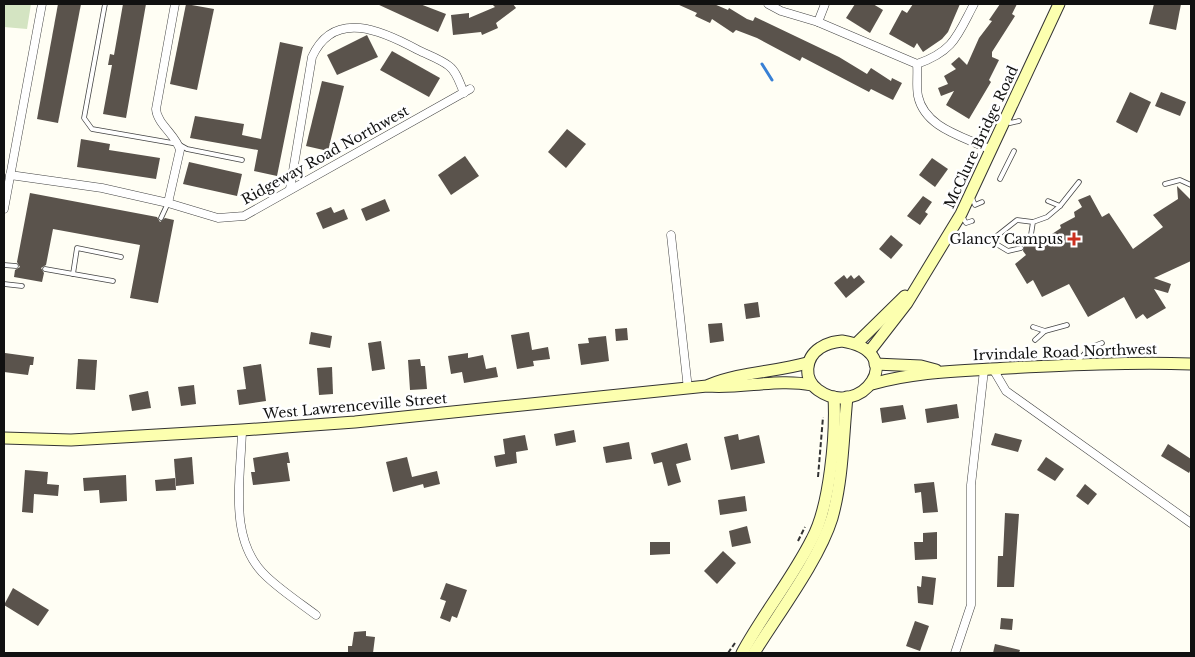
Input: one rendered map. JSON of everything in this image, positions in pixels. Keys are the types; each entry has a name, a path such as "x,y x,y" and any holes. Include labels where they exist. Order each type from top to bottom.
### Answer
{"street":[{"path":"4,209 7,175 42,4"},
{"path":"168,203 180,150 178,144 156,115 156,109 175,4"},
{"path":"768,4 781,11 818,22 918,64 937,57 955,41 974,4"},
{"path":"818,22 825,4"},
{"name":"McClure Bridge Road","path":"869,352 922,279 961,214 1060,4"},
{"name":"Ridgeway Road Northwest","path":"7,175 102,188 168,203 218,218 244,216 467,91 449,66 402,42 360,26 348,27 326,37 318,44 312,57 290,190"},
{"path":"918,64 918,96 926,115 944,129 991,150"},
{"path":"671,235 688,389"},
{"name":"McClure Bridge Road","path":"857,343 922,279"},
{"path":"842,341 857,343 869,352 876,364 876,372 872,384 862,391 847,397 834,397 812,385 807,373 807,363 819,348 842,341"},
{"name":"Irvindale Road Northwest","path":"872,384 893,378 940,371 1077,362 1191,364"},
{"name":"West Lawrenceville Street","path":"4,438 71,440 355,422 688,389 807,363"},
{"name":"Irvindale Road Northwest","path":"876,364 920,366 940,371"},
{"path":"989,369 1006,391 1191,523"},
{"path":"955,653 971,605 971,485 989,369"},
{"name":"West Lawrenceville Street","path":"707,386 724,388 791,383 812,385"},
{"path":"742,653 796,567 820,521 833,442 834,397"},
{"path":"754,653 820,547 831,520 839,479 847,397"},
{"path":"242,430 240,511 245,547 268,578 316,615"}],"lane":[{"path":"105,4 84,118 92,129 178,144 187,149 242,160"},
{"path":"1008,116 1010,122 1019,121"},
{"path":"1000,179 1014,151"},
{"path":"1165,184 1180,180 1191,185"},
{"path":"993,240 1017,220 1033,222 1047,217 1060,206 1079,182"},
{"path":"970,196 975,205 982,202"},
{"path":"1048,201 1060,206"},
{"path":"160,218 168,203"},
{"path":"961,214 966,223 972,221"},
{"path":"1030,241 1033,222"},
{"path":"998,244 1008,251 1021,248"},
{"path":"73,274 78,248 121,257"},
{"path":"4,264 16,266"},
{"path":"45,269 113,281"},
{"path":"4,284 22,286"},
{"path":"1035,340 1045,331 1067,325"},
{"path":"1033,327 1045,331"},
{"path":"1077,362 1091,347 1102,343"},
{"path":"1076,346 1077,362"}],"path":[{"path":"818,478 823,411 835,412"},
{"path":"796,545 808,519"},
{"path":"728,653 738,637"}],"green space":[{"path":"4,4 31,4 27,29 4,27"}],"building":[{"path":"58,4 81,4 58,123 37,119"},
{"path":"123,4 146,4 126,118 103,114 112,65 108,65 110,54 114,55"},
{"path":"186,4 214,9 197,90 170,84"},
{"path":"377,4 420,4 446,14 438,32"},
{"path":"492,4 513,4 516,8 496,23 498,28 482,35 481,32 453,35 451,15 469,13 469,18 495,7"},
{"path":"677,4 714,4 728,10 729,8 753,21 755,17 839,57 867,74 871,68 891,81 892,78 902,83 893,100 871,89 869,92 802,57 800,61 757,38 736,30 733,33 712,19 710,23 695,16 697,13"},
{"path":"855,4 873,4 883,10 870,33 846,18"},
{"path":"913,4 960,4 948,32 942,39 923,52 917,43 914,48 889,34 902,10 907,13"},
{"path":"1000,4 1017,4 1012,14 1015,16 992,52 992,57 999,60 989,80 991,82 969,119 946,105 954,91 941,96 938,88 948,84 944,76 956,69 951,64 959,57 967,65 979,38 992,21 989,20"},
{"path":"1154,4 1181,4 1176,30 1149,24"},
{"path":"367,35 378,57 337,75 327,55"},
{"path":"280,42 303,47 277,176 254,171 258,150 190,138 195,116 244,124 242,135 261,139"},
{"path":"392,51 440,78 429,97 380,70"},
{"path":"322,81 344,86 328,151 306,146"},
{"path":"1130,92 1151,102 1137,133 1116,122"},
{"path":"1161,92 1186,102 1180,116 1155,106"},
{"path":"567,129 586,144 566,168 548,152"},
{"path":"81,139 110,144 109,150 160,158 156,179 77,167"},
{"path":"465,156 479,176 451,195 438,175"},
{"path":"932,158 948,169 935,187 919,175"},
{"path":"189,162 242,174 237,196 183,184"},
{"path":"1177,186 1191,200 1191,261 1154,278 1171,284 1168,293 1154,289 1166,308 1147,319 1143,314 1136,319 1124,297 1088,317 1069,284 1042,297 1033,280 1027,284 1015,264 1026,255 1023,251 1024,246 1020,244 1026,239 1027,244 1034,246 1061,228 1060,225 1075,217 1074,212 1082,207 1078,200 1090,195 1102,217 1109,213 1133,249 1163,227 1153,215 1178,199"},
{"path":"30,193 157,217 160,222 165,218 174,220 158,303 130,298 140,245 53,229 46,265 41,268 44,273 42,282 14,277 15,270 20,267 17,262"},
{"path":"923,196 932,202 925,212 928,214 920,225 907,216"},
{"path":"385,199 390,211 366,221 361,209"},
{"path":"331,207 334,213 344,209 348,219 323,229 316,213"},
{"path":"891,235 903,245 891,259 879,249"},
{"path":"844,275 847,279 851,275 854,279 859,275 865,282 846,298 834,283"},
{"path":"758,302 760,317 746,319 744,304"},
{"path":"722,323 724,341 710,343 708,324"},
{"path":"627,328 628,340 616,341 615,329"},
{"path":"311,332 332,336 330,348 309,344"},
{"path":"529,332 532,350 548,347 550,359 533,361 534,366 517,369 511,335"},
{"path":"606,336 609,361 581,365 578,344 589,343 588,338"},
{"path":"381,341 385,369 372,371 368,343"},
{"path":"5,353 34,357 33,365 30,365 28,375 4,372"},
{"path":"468,353 468,358 483,355 486,369 496,367 498,377 464,383 462,372 451,374 448,356"},
{"path":"78,359 97,360 95,390 76,389"},
{"path":"420,359 421,366 425,366 427,389 410,390 408,360"},
{"path":"261,364 266,401 239,405 237,390 246,389 243,367"},
{"path":"332,367 333,394 319,395 317,368"},
{"path":"194,385 196,404 181,406 178,387"},
{"path":"148,391 151,408 132,411 129,395"},
{"path":"957,404 959,418 927,423 925,409"},
{"path":"903,405 906,419 882,423 880,408"},
{"path":"574,430 576,442 556,446 554,434"},
{"path":"995,433 1022,440 1018,452 991,445"},
{"path":"738,434 739,440 759,435 765,463 731,470 724,437"},
{"path":"525,435 528,450 516,452 517,463 496,467 494,456 505,454 503,439"},
{"path":"629,442 632,459 606,463 603,447"},
{"path":"687,443 691,460 676,464 681,482 668,486 662,462 654,464 651,453"},
{"path":"1168,444 1191,459 1189,473 1161,456"},
{"path":"288,452 290,463 287,463 290,481 253,485 251,472 255,472 253,458"},
{"path":"192,457 194,484 176,486 174,459"},
{"path":"407,457 412,477 437,471 440,484 424,488 423,484 393,492 386,462"},
{"path":"1046,457 1064,469 1055,481 1037,470"},
{"path":"25,470 48,472 47,484 59,485 58,496 34,494 33,513 22,512"},
{"path":"126,475 127,501 100,503 99,490 84,491 83,478"},
{"path":"175,478 176,490 156,491 155,480"},
{"path":"934,482 938,512 923,513 921,492 915,493 914,484"},
{"path":"1085,484 1097,494 1088,505 1076,496"},
{"path":"745,496 747,511 720,515 718,500"},
{"path":"1005,513 1019,514 1014,587 997,587 998,556 1003,556"},
{"path":"747,526 751,543 732,547 729,531"},
{"path":"937,532 937,559 915,560 914,542 923,542 923,533"},
{"path":"650,542 670,542 670,554 650,555"},
{"path":"723,551 736,563 717,584 704,571"},
{"path":"922,576 936,578 933,605 918,603 917,586 921,587"},
{"path":"446,583 467,590 457,618 452,616 450,622 440,618 446,601 440,599"},
{"path":"13,588 49,610 38,626 4,605"},
{"path":"1001,618 1013,619 1012,630 1000,629"},
{"path":"915,621 929,626 920,651 906,646"},
{"path":"366,631 366,636 375,637 373,653 348,653 348,646 352,646 354,632"},
{"path":"995,644 1020,650 1019,653 993,653"}],"waterway":[{"path":"762,64 772,80"}],"place":[{"name":"Glancy Campus","path":"1074,239"}]}
